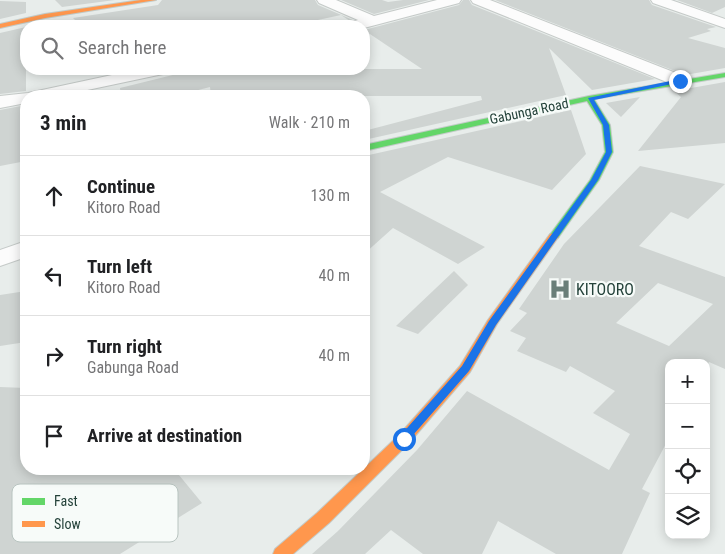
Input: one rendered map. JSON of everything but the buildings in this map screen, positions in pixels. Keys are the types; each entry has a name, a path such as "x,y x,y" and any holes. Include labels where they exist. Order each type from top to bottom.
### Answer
{"street":[{"path":"30,20 45,16 125,6 153,0"},
{"path":"324,0 373,21"},
{"path":"370,22 454,0"},
{"path":"478,0 680,81"},
{"path":"658,0 725,24"},
{"path":"0,26 20,23"},
{"path":"64,90 135,75"},
{"name":"Gabunga Road","path":"370,147 590,99 680,81 725,75"},
{"path":"0,102 20,99"},
{"path":"370,472 404,439 465,369 492,323 594,180 609,152 606,125 590,99"},
{"path":"0,258 20,252"},
{"path":"281,554 323,518 367,475"}],"traffic: fast":[{"path":"370,147 589,98 725,75"},
{"path":"554,236 594,180 609,152 606,125 590,99"}],"traffic: slow":[{"path":"27,20 153,0"},
{"path":"0,26 20,22"},
{"path":"370,472 404,439 465,369 492,323 554,236"},
{"path":"281,554 323,518 367,475"}],"place":[{"name":"KITOORO","path":"560,289"}],"route":[{"path":"404,439 465,369 492,323 594,180 609,152 606,125 590,99 680,81"}]}
